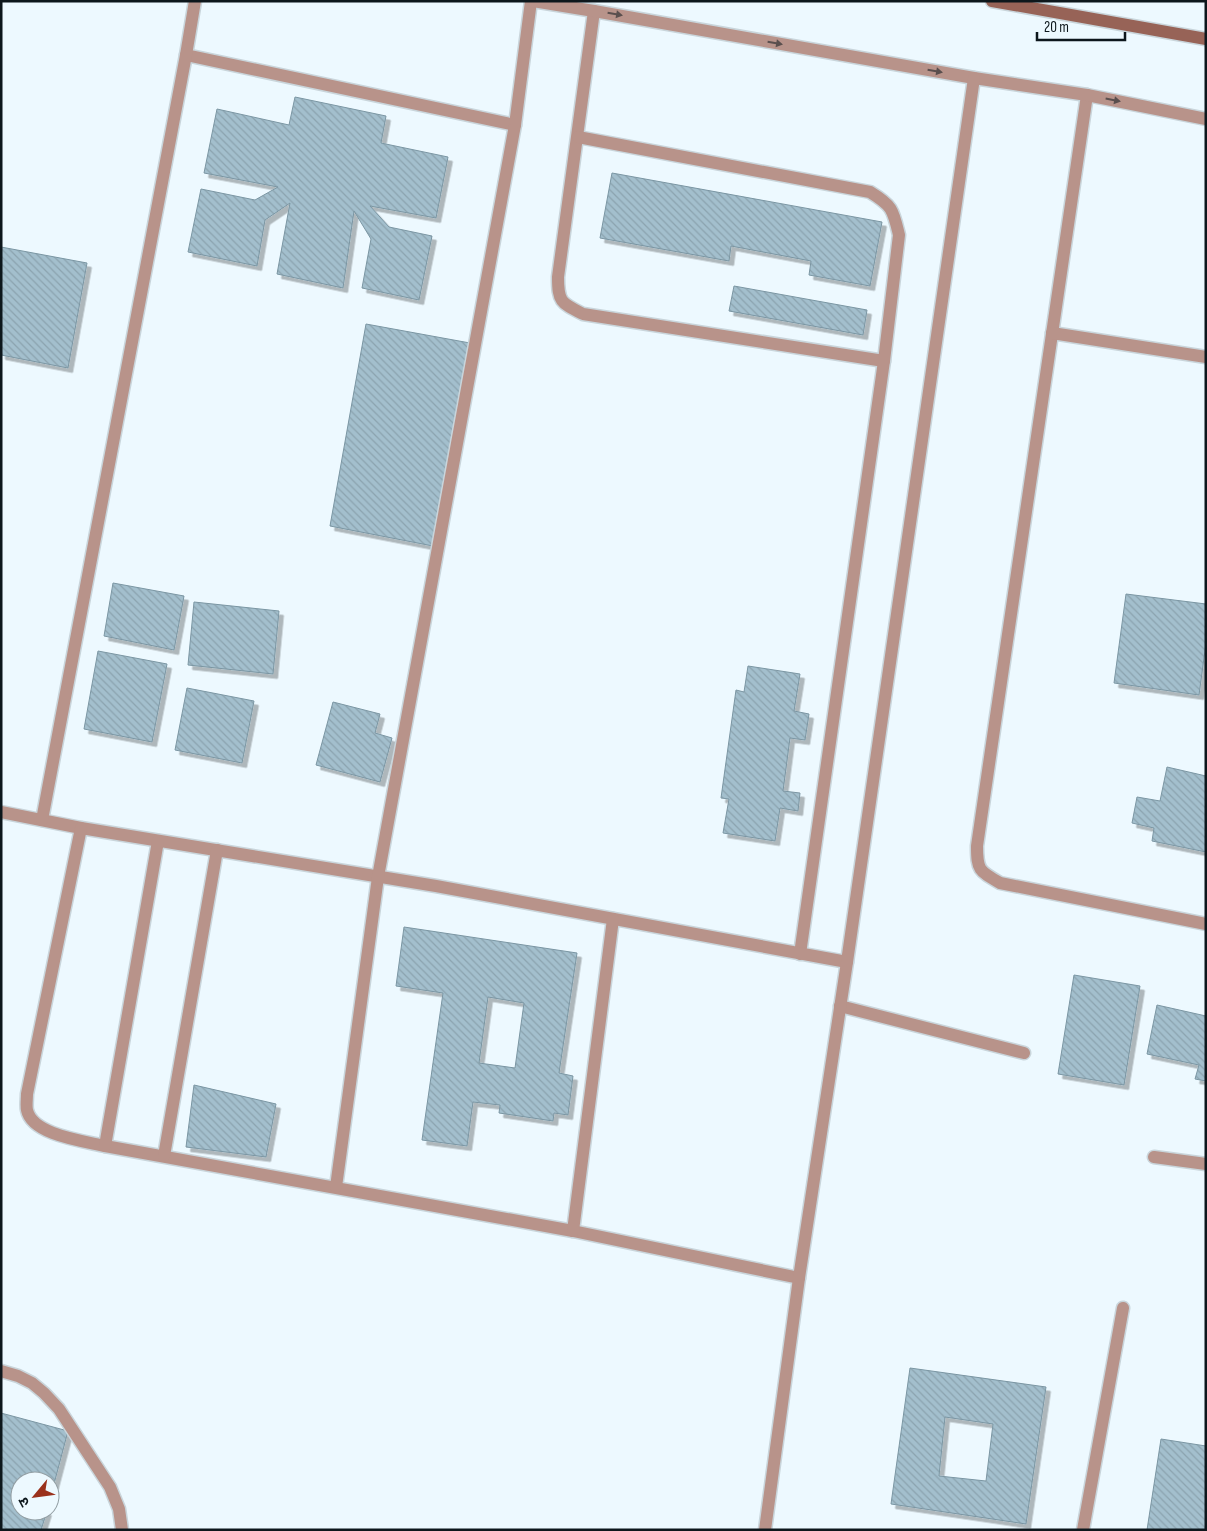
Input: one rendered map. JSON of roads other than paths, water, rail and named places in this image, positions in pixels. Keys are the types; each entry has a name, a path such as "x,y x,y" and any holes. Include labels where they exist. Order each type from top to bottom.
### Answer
{"main road":[{"path":"992,1 1206,39"}],"street":[{"path":"42,820 186,55 194,1"},
{"path":"336,1187 378,877 515,125 532,1 974,78 1086,95 1206,119"},
{"path":"594,11 558,277 558,294 567,306 583,314 884,361"},
{"path":"186,55 515,125"},
{"path":"765,1530 799,1278 847,962 974,78"},
{"path":"1086,95 977,846 977,864 986,875 1000,883 1206,924"},
{"path":"578,137 870,192 887,202 895,218 899,235 884,361 800,954"},
{"path":"1052,333 1206,357"},
{"path":"1,812 81,828 378,877 847,962"},
{"path":"81,828 27,1094 27,1110 33,1123 49,1132 105,1146 573,1231 799,1278"},
{"path":"105,1146 158,840"},
{"path":"164,1156 217,850"},
{"path":"573,1231 613,920"},
{"path":"840,1006 1024,1053"},
{"path":"1154,1157 1206,1164"},
{"path":"1083,1530 1123,1308"},
{"path":"1,1371 32,1383 59,1410 110,1486 119,1509 122,1530"}]}
